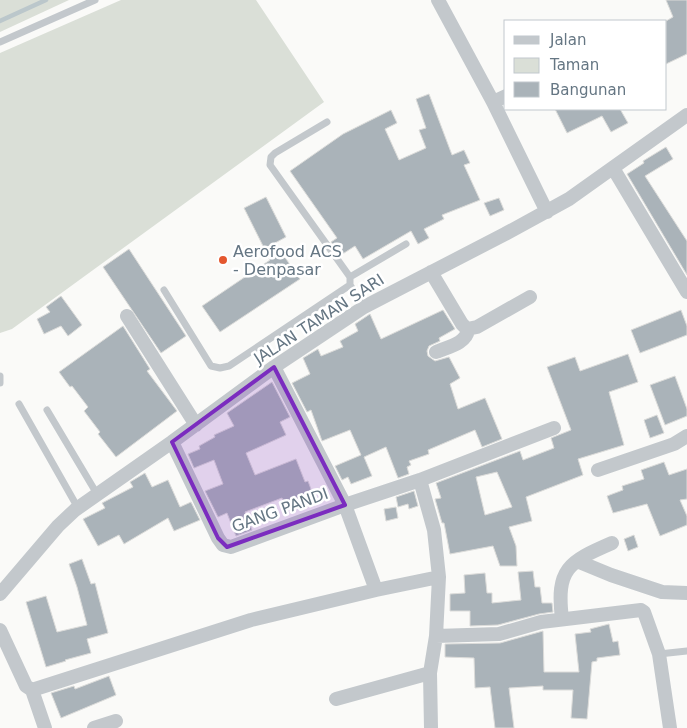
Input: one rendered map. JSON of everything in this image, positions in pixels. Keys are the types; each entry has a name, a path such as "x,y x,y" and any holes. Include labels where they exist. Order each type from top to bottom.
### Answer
{"street":[{"path":"438,0 500,99"},
{"path":"505,110 547,212"},
{"name":"JALAN TAMAN SARI","path":"0,594 62,522 78,508 274,368 364,307 569,199 687,115"},
{"path":"613,168 687,292"},
{"path":"431,272 462,324 468,330"},
{"path":"468,330 477,327 530,297"},
{"path":"127,316 196,425"},
{"path":"436,352 458,343 468,334 468,330"},
{"path":"274,368 345,505 376,590"},
{"path":"345,505 420,480 554,428"},
{"path":"598,470 674,444 687,436"},
{"name":"GANG PANDI","path":"172,442 223,545 236,547 345,505"},
{"path":"420,480 434,530 440,577 436,636 430,673 431,728"},
{"path":"562,620 560,599 562,579 567,569 577,561 612,543"},
{"path":"577,561 611,575 662,592 687,593"},
{"path":"32,690 251,620 376,590 440,577"},
{"path":"436,636 499,634 542,622 641,610 644,612 659,654 670,728"},
{"path":"0,630 26,686 32,690 45,728"},
{"path":"336,699 430,673"},
{"path":"94,728 116,721"}],"lane":[{"path":"0,42 95,0"},
{"path":"327,122 275,153 271,157 270,164 350,277 350,285 364,307"},
{"path":"350,277 406,244"},
{"path":"164,290 211,366 220,368 228,366 350,285"},
{"path":"0,376 0,383"},
{"path":"19,404 78,508"},
{"path":"47,410 97,494"},
{"path":"659,654 687,651"}],"highlighted area":[{"path":"274,367 345,505 227,547 218,538 172,442"}],"green space":[{"path":"0,0 69,0 0,32"},
{"path":"121,0 256,0 324,102 12,329 0,333 0,53"}],"building":[{"path":"666,0 687,0 687,54 667,64 667,20 673,17"},
{"path":"429,94 452,155 464,150 470,163 464,165 480,200 442,215 444,219 424,229 429,238 418,244 411,231 363,259 355,246 341,255 331,242 337,238 290,171 343,134 391,110 397,123 385,129 399,160 426,148 419,130 426,128 416,99"},
{"path":"556,110 621,110 628,123 611,132 602,116 567,133"},
{"path":"666,147 673,159 645,176 687,241 687,275 627,174 644,163 643,161"},
{"path":"266,197 286,237 275,243 300,279 220,332 202,306 270,260 244,208"},
{"path":"499,198 504,210 490,216 484,203"},
{"path":"129,249 186,336 161,353 103,267"},
{"path":"61,296 82,325 68,336 61,326 44,334 37,319 50,312 46,307"},
{"path":"443,310 455,329 439,338 440,341 429,346 428,356 435,361 449,357 460,378 450,384 458,409 485,398 502,439 482,447 475,430 428,450 429,454 409,461 411,465 407,467 409,474 398,478 386,447 364,457 372,476 351,484 348,477 342,480 335,466 361,455 350,430 322,441 311,410 307,412 292,383 310,374 303,358 318,349 321,356 343,347 340,341 358,331 355,324 370,314 381,339"},
{"path":"681,310 687,326 687,335 640,353 631,330"},
{"path":"123,326 150,369 147,371 177,411 116,457 98,434 100,432 84,411 88,407 59,372"},
{"path":"628,354 638,382 609,392 624,445 578,459 583,475 526,497 532,521 509,527 516,546 517,566 500,566 493,546 450,554 444,523 442,523 435,499 441,498 436,483 520,451 523,460 554,448 551,438 571,430 547,367 575,357 580,371","holes":["497,472 512,507 485,515 476,477"]},
{"path":"675,376 687,409 687,416 665,425 650,385"},
{"path":"272,382 290,417 280,422 286,435 246,453 255,475 296,459 305,482 308,481 316,503 304,508 300,498 284,504 282,498 245,512 252,530 236,536 227,513 218,517 205,491 223,484 214,460 194,468 188,454 200,449 199,446 215,437 214,435 234,426 227,413"},
{"path":"657,415 664,433 650,438 644,420"},
{"path":"664,462 669,475 687,469 687,499 680,500 687,516 687,525 660,536 647,504 613,513 607,496 623,490 622,486 644,479 641,470"},
{"path":"145,473 152,487 168,480 180,507 191,502 200,520 174,531 168,518 124,544 119,535 98,546 83,519 105,508 102,503 133,487 130,482"},
{"path":"414,491 418,506 409,509 408,504 398,507 396,497"},
{"path":"396,507 398,518 386,521 384,509"},
{"path":"634,535 638,547 628,551 624,539"},
{"path":"82,559 91,584 95,583 108,633 87,639 91,653 46,667 26,602 46,596 57,632 87,625 69,564"},
{"path":"533,571 535,587 540,587 542,603 552,603 553,612 498,625 470,626 470,611 450,611 450,594 465,593 464,575 485,573 487,593 492,593 492,603 521,600 518,572"},
{"path":"609,624 613,642 618,641 620,655 597,658 597,661 592,662 587,719 571,718 573,690 543,690 543,686 509,688 514,728 495,728 490,687 475,688 474,658 445,657 445,644 500,643 543,631 544,672 579,672 575,634 591,632 590,629"},
{"path":"109,676 116,695 61,718 51,693 74,686 75,689"}],"waterway":[{"path":"0,21 46,0"}],"place":[{"name":"Aerofood ACS - Denpasar","path":"223,260"}]}
